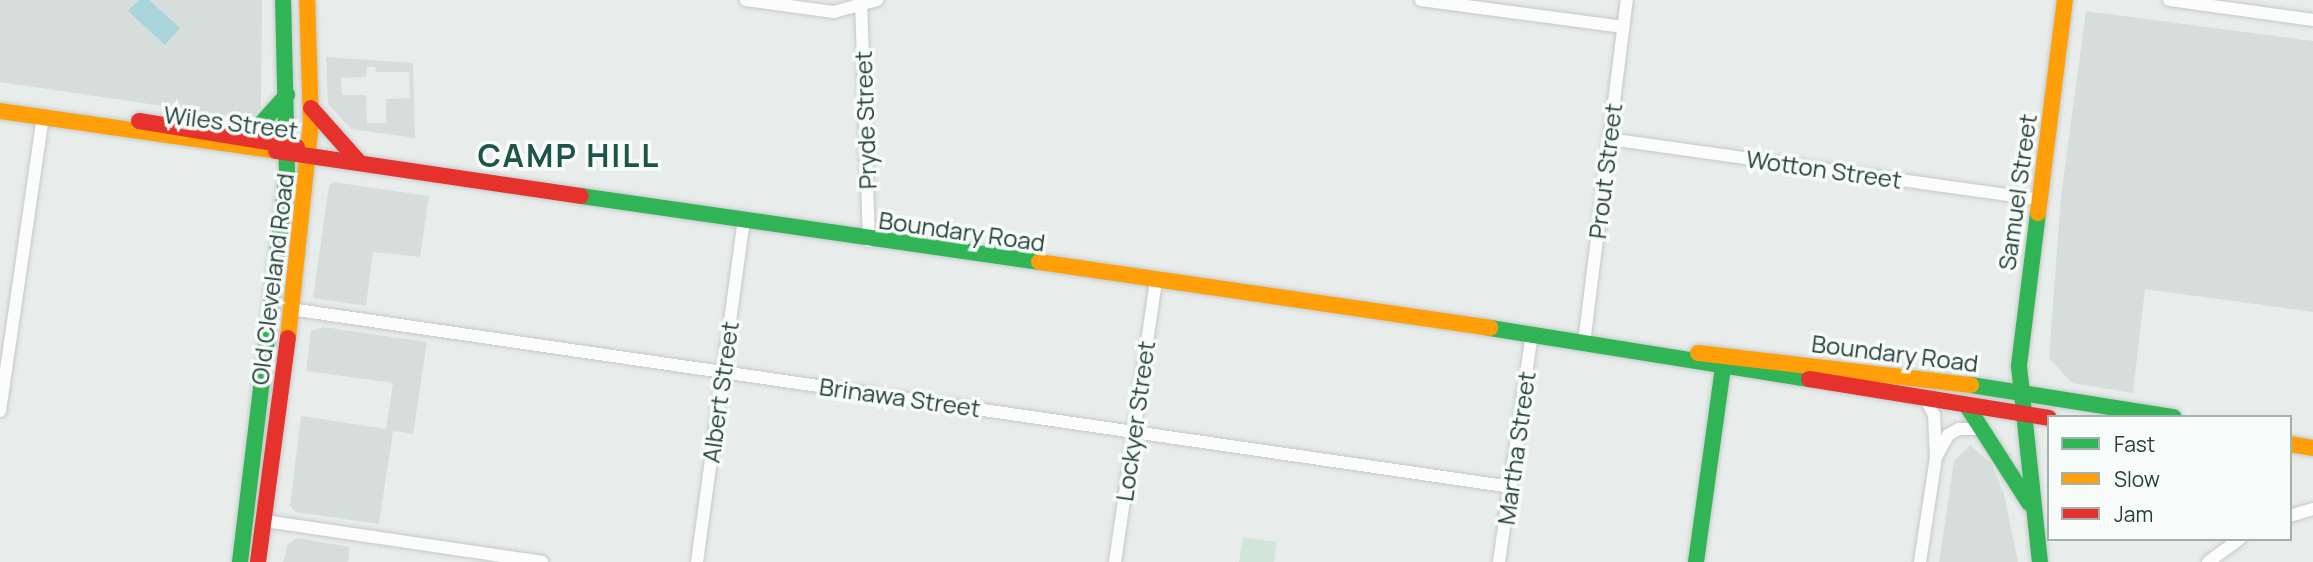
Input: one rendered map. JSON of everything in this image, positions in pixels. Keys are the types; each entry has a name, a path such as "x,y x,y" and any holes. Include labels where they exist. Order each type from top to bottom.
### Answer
{"main road":[{"name":"Old Cleveland Road","path":"240,562 288,150 284,0"},
{"name":"Old Cleveland Road","path":"258,562 311,154 307,0"},
{"name":"Samuel Street","path":"2040,562 2020,391 2038,199 2065,0"},
{"path":"249,137 267,122 287,94"},
{"name":"Wiles Street","path":"0,100 249,137 288,150"},
{"path":"311,108 358,161"},
{"name":"Wiles Street","path":"0,111 311,154"},
{"name":"Boundary Road","path":"311,154 358,161 427,177 1532,334 2047,418"},
{"name":"Boundary Road","path":"1609,347 1720,354 2020,391 2161,415"},
{"path":"1696,562 1723,367"},
{"path":"1967,406 2032,508"},
{"path":"2292,444 2313,448"}],"street":[{"path":"746,0 834,12 877,0"},
{"path":"1421,0 1623,27"},
{"name":"Prout Street","path":"1584,343 1628,0"},
{"path":"2169,0 2313,20"},
{"name":"Pryde Street","path":"861,3 869,241"},
{"path":"0,411 43,118"},
{"name":"Wotton Street","path":"1609,139 2038,199"},
{"name":"Albert Street","path":"697,562 744,221"},
{"name":"Lockyer Street","path":"1115,562 1156,281"},
{"name":"Brinawa Street","path":"290,309 1511,487"},
{"name":"Martha Street","path":"1499,562 1532,334"},
{"path":"1920,562 1936,457 1934,415 1926,400"},
{"path":"1936,457 1948,435 1959,429 1982,429"},
{"path":"2292,515 2313,509"},
{"path":"265,522 542,562"},
{"path":"2208,562 2237,541"}],"shaded area":[{"path":"0,0 262,0 261,107 251,119 0,82"},
{"path":"2086,11 2313,41 2313,312 2145,289 2133,393 2072,383 2049,358 2061,196"},
{"path":"326,57 413,63 415,138 351,129 328,104","holes":["367,67 375,67 376,72 409,72 410,98 386,99 386,123 367,123 366,95 342,95 341,78 366,77"]},
{"path":"333,182 429,196 420,257 373,252 366,306 313,298 329,185"},
{"path":"324,327 427,342 413,434 393,431 379,524 295,512 290,506 301,416 386,429 393,383 306,371 311,331"},
{"path":"1970,445 1991,463 2004,494 2018,562 1939,562 1954,461"},
{"path":"298,538 350,547 348,562 283,562 288,544"}],"green space":[{"path":"1243,537 1277,542 1274,562 1239,562"}],"water":[{"path":"139,0 149,0 180,28 165,45 128,11"}],"traffic: fast":[{"path":"240,562 287,173 283,0"},
{"path":"249,137 287,95"},
{"path":"581,196 1039,262"},
{"path":"2038,213 2019,366 2040,562"},
{"path":"1490,328 1809,379"},
{"path":"1696,562 1723,367"},
{"path":"1971,385 2160,415"},
{"path":"1967,406 2029,503"}],"traffic: slow":[{"path":"288,338 311,124 307,0"},
{"path":"2038,213 2065,0"},
{"path":"0,111 276,151"},
{"path":"1039,262 1490,328"},
{"path":"1698,353 1971,385"},
{"path":"2292,444 2313,448"}],"traffic: jam":[{"path":"311,108 358,161"},
{"path":"139,121 297,147"},
{"path":"276,151 581,196"},
{"path":"258,562 288,338"},
{"path":"1809,379 2047,418"}],"district":[{"name":"CAMP HILL","path":"569,155"}]}
